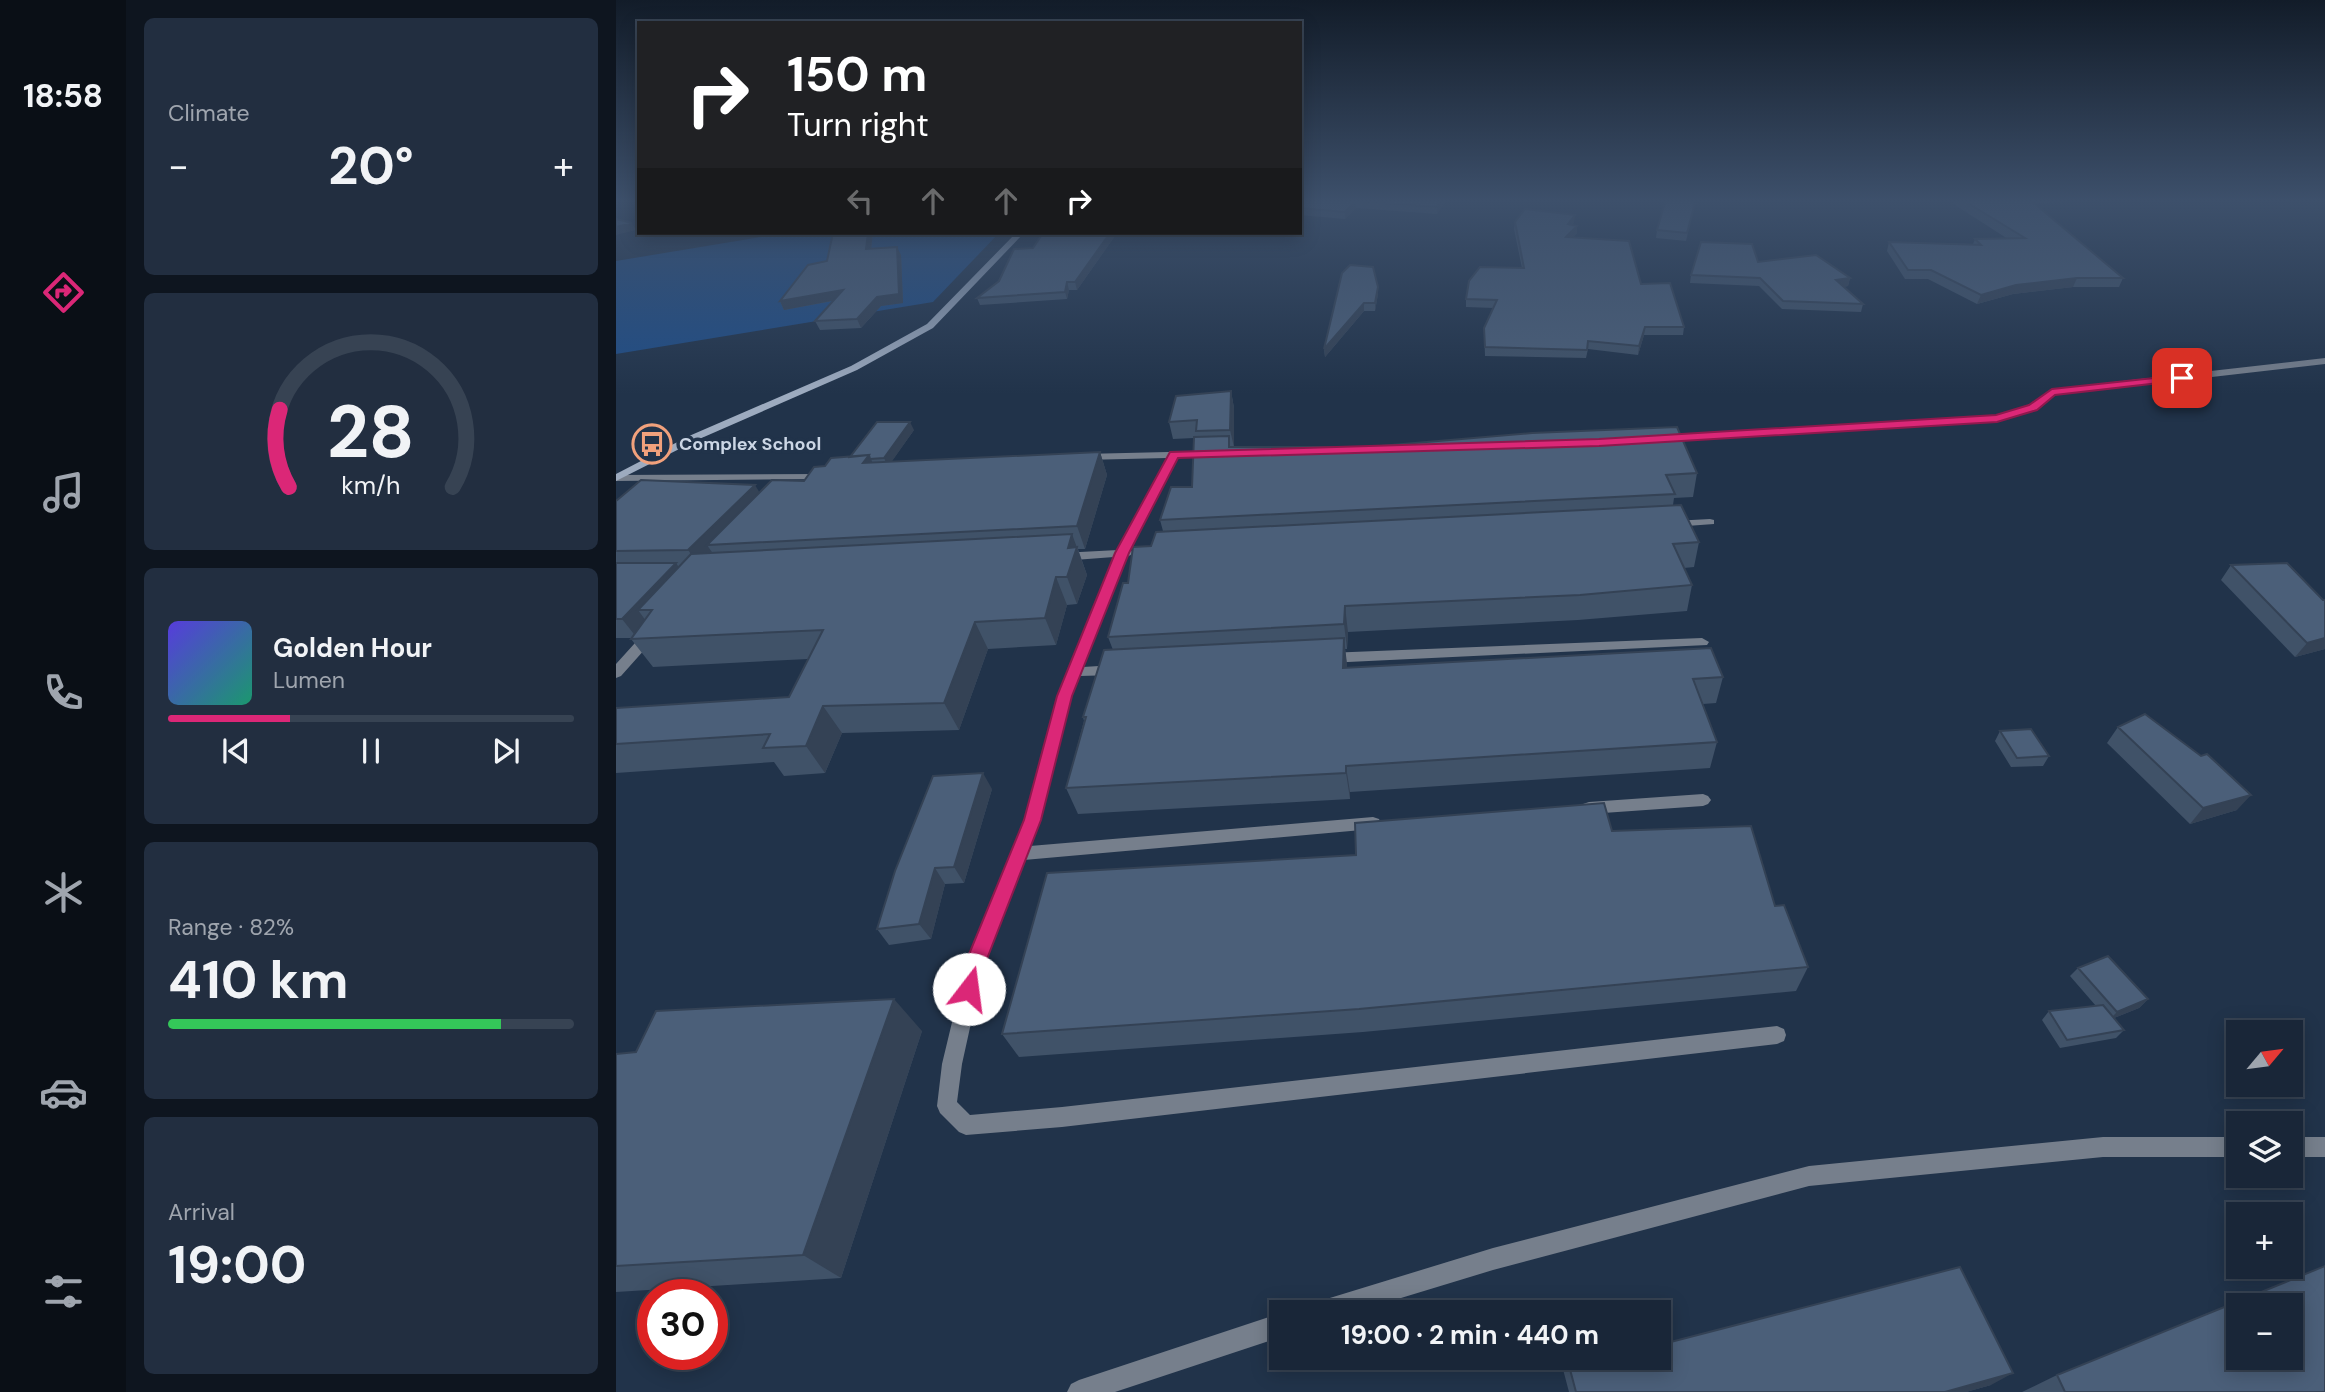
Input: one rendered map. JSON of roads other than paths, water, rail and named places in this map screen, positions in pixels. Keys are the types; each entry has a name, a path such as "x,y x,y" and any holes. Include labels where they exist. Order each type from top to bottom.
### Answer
{"main road":[{"path":"616,478 693,438 854,368 930,326 990,264"}],"street":[{"path":"1654,439 1997,418 2033,408 2052,392 2325,361"},
{"path":"1066,459 1228,453"},
{"path":"1174,454 1074,672 1065,696 1032,820 975,964 952,1064 947,1106 965,1125 1062,1117 1777,1035"},
{"path":"616,478 838,476"},
{"path":"790,488 800,478"},
{"path":"1656,524 1710,522"},
{"path":"1052,557 1129,553"},
{"path":"616,673 658,626"},
{"path":"1309,659 1702,642"},
{"path":"1074,672 1129,669"},
{"path":"1566,810 1703,800"},
{"path":"1019,854 1387,822"},
{"path":"1359,1300 1493,1259 1809,1176 2103,1147 2226,1147"},
{"path":"2303,1147 2325,1147"},
{"path":"1079,1392 1269,1329"}],"place":[{"name":"Complex School","path":"652,444"}]}
